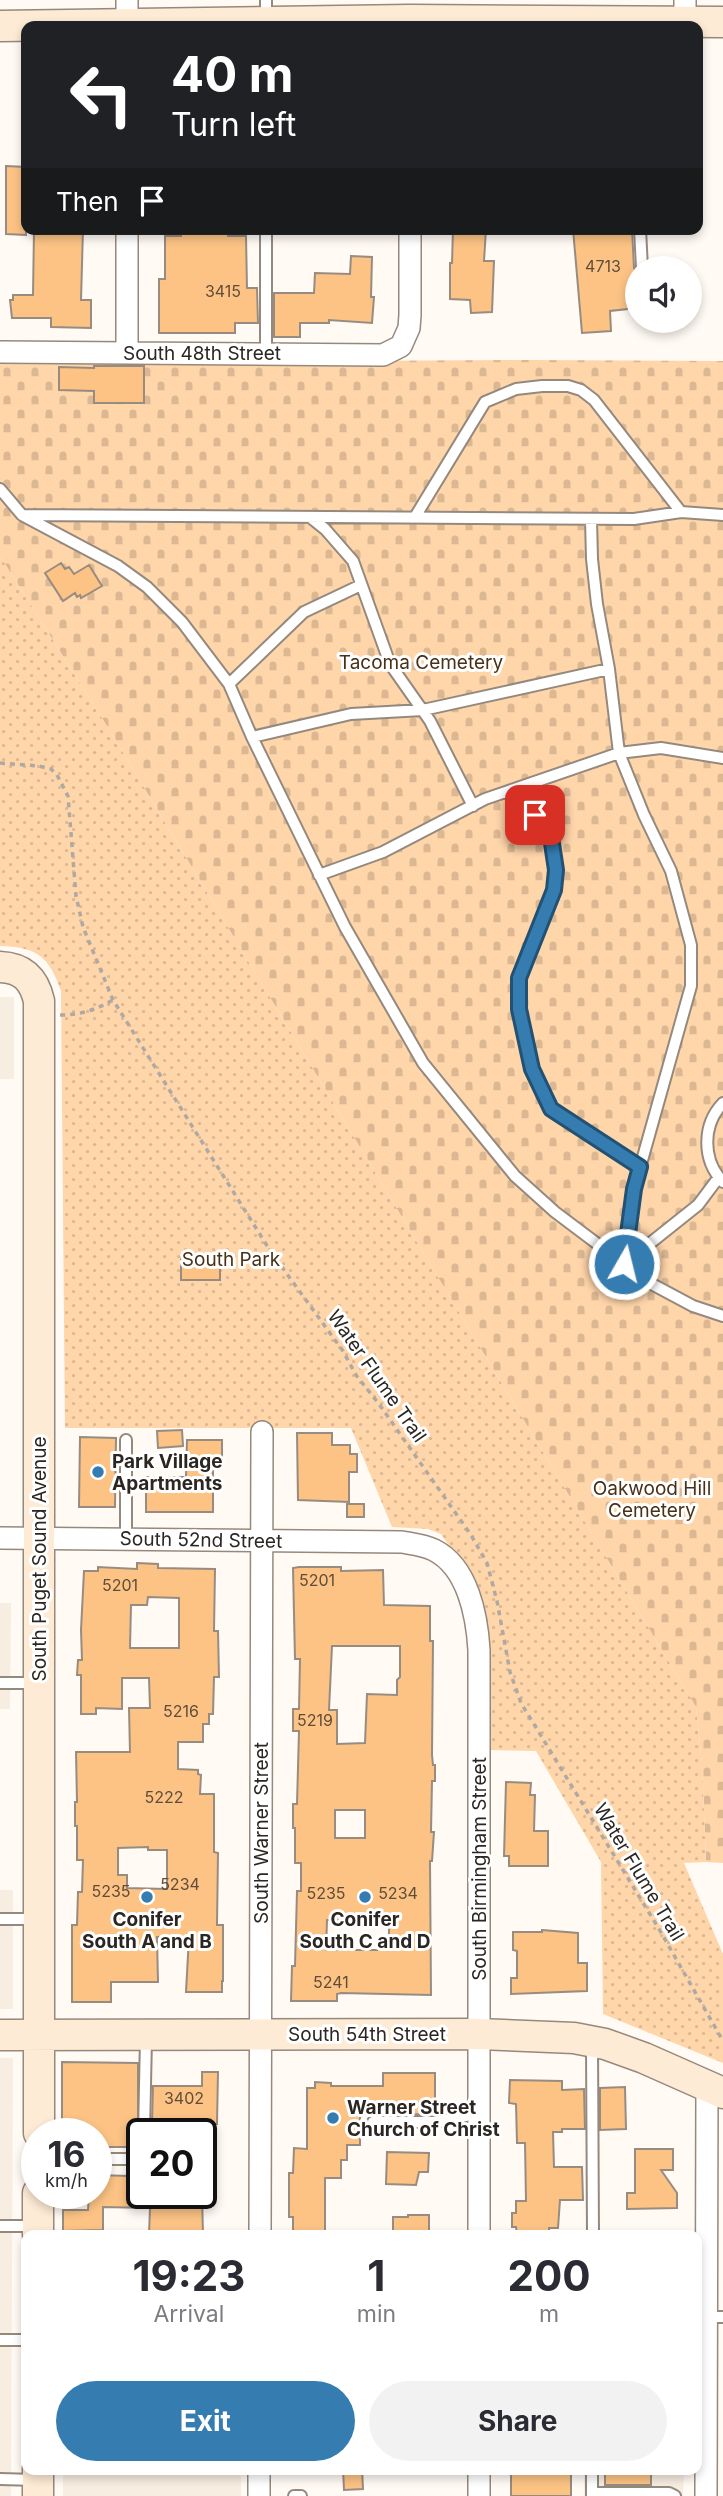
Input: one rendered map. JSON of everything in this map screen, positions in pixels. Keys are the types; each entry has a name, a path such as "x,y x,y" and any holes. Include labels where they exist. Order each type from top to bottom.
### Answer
{"street":[{"path":"71,21 127,17 685,11 723,22"},
{"path":"0,26 21,25"},
{"path":"127,235 127,352"},
{"name":"South 48th Street","path":"0,352 383,355 401,346 409,328 410,235"},
{"name":"South Puget Sound Avenue","path":"0,967 19,970 35,985 39,1001 38,2118"},
{"name":"South Warner Street","path":"260,2230 262,1432"},
{"name":"South 52nd Street","path":"0,1538 402,1542"},
{"name":"South Birmingham Street","path":"402,1542 433,1549 452,1565 468,1593 476,1620 479,1664 479,2230"},
{"name":"South 54th Street","path":"0,2035 480,2034 573,2038 592,2041 644,2058 715,2089"},
{"path":"706,2496 715,2317 715,2089"},
{"path":"38,2209 38,2230"},
{"path":"259,2475 259,2496"},
{"path":"479,2475 479,2496"}],"lane":[{"path":"266,235 266,354"},
{"path":"640,235 641,256"},
{"path":"415,517 485,402 516,389 542,386 568,386 581,390 594,400 681,512"},
{"path":"0,489 22,515 118,566 147,587 182,622 229,684 345,927 423,1063 515,1176 555,1212 648,1282 693,1306 723,1317"},
{"path":"22,515 591,519 634,519 681,512 723,515"},
{"path":"310,517 325,529 353,561 390,664 423,710 473,806"},
{"path":"591,519 596,592 619,753 644,815 671,871 691,946 691,986 634,1189 624,1264"},
{"path":"229,684 304,612 361,585"},
{"path":"252,737 351,714 423,710 609,669"},
{"path":"319,875 383,852 473,806 507,792 619,753 661,748 723,758"},
{"path":"507,792 535,815 551,837 556,870 554,890 519,978 519,1009 532,1069 551,1109 640,1167"},
{"path":"624,1264 698,1205 721,1180 712,1167 707,1142 713,1117 723,1103"},
{"path":"126,1440 126,1539"},
{"path":"0,1683 40,1683"},
{"path":"0,1919 38,1919"},
{"path":"144,2118 146,2035"},
{"path":"592,2041 593,2230"},
{"path":"373,2122 438,2122 479,2113"},
{"path":"0,2226 38,2230"},
{"path":"0,2340 21,2340"},
{"path":"592,2475 592,2495 668,2493 675,2496"},
{"path":"0,2479 38,2482"},
{"path":"295,2496 301,2496"}],"path":[{"name":"Water Flume Trail","path":"0,763 39,766 51,769 57,775 68,796 76,896 83,927 114,1000 271,1252 343,1350 356,1375 471,1535 486,1563 497,1601 510,1672 521,1703 659,1929 723,2040"},
{"path":"39,1016 80,1015 114,1000"}],"shaded area":[{"path":"0,997 14,997 14,1079 0,1079"},
{"path":"0,1603 11,1603 10,1709 0,1709"},
{"path":"0,1890 13,1890 13,2009 0,2009"},
{"path":"0,2058 13,2058 11,2496 0,2496"},
{"path":"63,2475 241,2475 241,2496 63,2496"},
{"path":"584,2475 684,2475 683,2496 584,2496"}],"green space":[{"name":"Tacoma Cemetery","path":"723,361 723,1863 706,1862 702,1764 696,1707 110,731 0,556 0,363"},
{"name":"South Park","path":"0,556 110,731 696,1707 702,1764 706,1862 684,1863 723,1954 723,2063 603,2014 601,1862 536,1751 488,1750 465,1569 441,1534 428,1529 392,1527 351,1428 65,1428 61,991 52,970 40,956 24,949 0,946"}],"building":[{"path":"6,166 21,167 21,235 6,234"},
{"path":"34,235 83,235 81,300 91,300 91,328 51,327 51,318 12,318 10,300 13,300 13,295 33,295"},
{"path":"453,235 486,235 484,261 494,261 492,312 471,313 470,300 450,299"},
{"path":"574,235 632,235 633,256 625,256 625,309 610,311 611,331 582,333"},
{"path":"165,236 246,236 247,288 257,288 258,323 235,323 235,333 159,333 159,279 165,279"},
{"path":"351,256 372,257 372,323 329,320 329,323 300,323 300,337 274,337 274,293 314,293 315,273 350,274"},
{"path":"144,366 144,403 94,403 94,391 59,390 59,367"},
{"path":"61,563 65,569 69,567 74,574 89,565 102,586 81,598 75,593 63,601 45,573"},
{"path":"181,1257 220,1257 220,1280 181,1280"},
{"path":"182,1430 183,1446 158,1448 157,1431"},
{"path":"297,1433 332,1433 332,1445 350,1445 350,1454 357,1454 357,1472 349,1472 349,1502 298,1500"},
{"name":"Park Village Apartments","path":"80,1437 116,1438 115,1507 79,1507"},
{"name":"Park Village Apartments","path":"187,1440 222,1440 222,1467 213,1467 213,1512 146,1512 146,1477 186,1477"},
{"path":"347,1504 364,1504 364,1517 347,1517"},
{"path":"137,1563 158,1564 158,1568 215,1569 214,1631 218,1631 219,1677 214,1677 213,1714 209,1714 209,1724 203,1724 203,1742 178,1742 178,1769 198,1770 201,1775 200,1794 214,1794 214,1852 218,1853 217,1925 223,1925 222,1992 186,1992 189,1937 157,1937 158,1982 111,1982 111,2002 72,2002 72,1925 77,1925 83,1860 77,1860 76,1752 130,1752 129,1708 150,1708 149,1678 122,1678 122,1709 96,1708 96,1714 81,1714 81,1675 77,1675 78,1660 82,1660 84,1571 98,1571 98,1567 137,1569","holes":["148,1597 179,1598 179,1648 130,1648 131,1605 147,1605","148,1847 148,1850 167,1850 167,1889 127,1888 127,1875 118,1875 118,1848"]},
{"path":"293,1568 383,1570 384,1605 430,1606 430,1641 433,1641 432,1755 435,1765 431,1832 434,1832 430,1861 431,1995 341,1993 337,1994 337,2001 291,2001 297,1891 301,1891 301,1863 295,1863 293,1828 293,1804 297,1804 299,1731 293,1731 293,1709 299,1709 300,1659 295,1659","holes":["332,1646 400,1646 397,1695 367,1694 365,1743 337,1744 337,1710 329,1710","335,1810 365,1810 365,1838 335,1838","346,1916 385,1916 385,1920 389,1920 389,1950 326,1950 327,1920 346,1920"]},
{"path":"506,1782 531,1783 530,1795 535,1795 534,1831 548,1831 548,1866 509,1866 509,1856 504,1856"},
{"path":"542,1930 578,1933 578,1963 587,1963 587,1991 511,1994 511,1978 517,1978 517,1951 513,1950 513,1932"},
{"path":"62,2062 138,2063 138,2118 126,2118 126,2147 112,2147 112,2118 62,2118"},
{"path":"202,2072 218,2072 217,2124 217,2118 152,2118 153,2086 202,2086"},
{"path":"383,2073 435,2073 435,2114 360,2115 360,2145 347,2145 347,2160 341,2160 341,2178 325,2178 325,2230 293,2230 293,2217 289,2217 289,2173 293,2173 294,2148 307,2149 307,2088 315,2088 315,2082 331,2083 331,2086 383,2086"},
{"path":"510,2080 562,2081 562,2090 584,2089 585,2129 562,2129 562,2132 553,2132 554,2167 582,2167 583,2200 560,2200 558,2228 516,2230 516,2227 512,2227 512,2213 516,2213 516,2201 526,2201 525,2143 517,2143 516,2104 509,2103"},
{"path":"625,2087 626,2129 600,2130 600,2088"},
{"path":"635,2149 673,2149 673,2170 661,2170 677,2193 677,2208 627,2209 627,2193 635,2193"},
{"path":"387,2152 429,2153 428,2172 419,2172 416,2185 386,2184"},
{"path":"112,2175 126,2176 126,2207 112,2207"},
{"path":"103,2209 103,2230 63,2230 63,2210"},
{"path":"150,2209 202,2209 203,2230 149,2230"},
{"path":"429,2215 429,2230 393,2230 393,2217"},
{"path":"343,2475 362,2475 363,2489 344,2490"},
{"path":"511,2475 571,2475 571,2496 511,2496"},
{"path":"605,2475 651,2475 651,2485 605,2485"}],"place":[{"name":"Park Village Apartments","path":"98,1472"},
{"name":"Conifer South A and B","path":"147,1897"},
{"name":"Conifer South C and D","path":"365,1897"},
{"name":"Warner Street Church of Christ","path":"333,2118"}],"route":[{"path":"535,815 551,837 556,870 554,890 519,978 519,1009 532,1069 551,1109 640,1167 634,1189 624,1264"}],"park label":[{"name":"Oakwood Hill Cemetery","path":"652,1499"}]}
